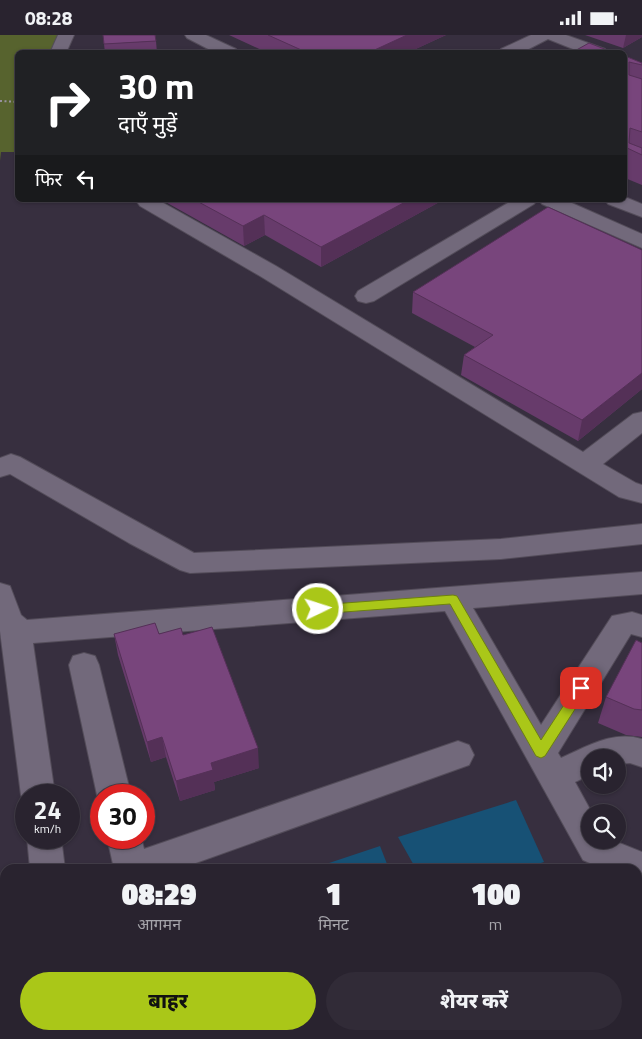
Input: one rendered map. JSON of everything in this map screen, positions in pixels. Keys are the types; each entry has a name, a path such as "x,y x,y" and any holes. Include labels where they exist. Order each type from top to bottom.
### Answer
{"street":[{"path":"59,50 66,35"},
{"path":"193,35 224,50"},
{"path":"513,50 544,35"},
{"path":"551,35 588,50"},
{"path":"147,202 268,271 585,464 638,488"},
{"path":"366,296 524,202"},
{"path":"553,202 642,242"},
{"path":"620,202 642,211"},
{"path":"585,464 642,420"},
{"path":"0,468 11,463 190,563 501,549 642,534"},
{"path":"0,594 7,619 16,629 27,632 642,583"},
{"path":"453,599 581,824"},
{"path":"547,764 622,624 632,623 642,627"},
{"path":"16,629 37,784"},
{"path":"84,665 111,784"},
{"path":"626,750 636,750 642,753"},
{"path":"146,864 458,755"},
{"path":"547,764 581,761"},
{"path":"46,849 47,864"},
{"path":"127,849 131,864"},
{"path":"595,849 630,864"}],"path":[{"path":"0,101 15,102"}],"green space":[{"path":"0,35 67,35 60,50 15,50 15,152 1,152 0,161"}],"water":[{"path":"516,800 544,862 538,864 413,864 398,837"},
{"path":"380,846 387,864 326,864"}],"building":[{"path":"103,35 155,35 156,41 104,44"},
{"path":"268,35 407,35 374,50 301,50"},
{"path":"589,43 607,50 576,50"},
{"path":"627,57 642,63 642,65 629,62 629,75 642,79 642,132 630,128 629,143 642,148 642,155 627,148"},
{"path":"199,202 405,202 321,247 264,215 243,226"},
{"path":"548,207 642,250 642,373 582,420 464,355 493,335 413,292"},
{"path":"155,623 159,634 181,628 183,635 212,627 258,748 211,763 213,770 176,781 162,737 147,742 114,634"},
{"path":"636,640 642,643 642,710 634,709 606,697"}],"route":[{"path":"318,609 453,599 541,752 581,688"}]}
